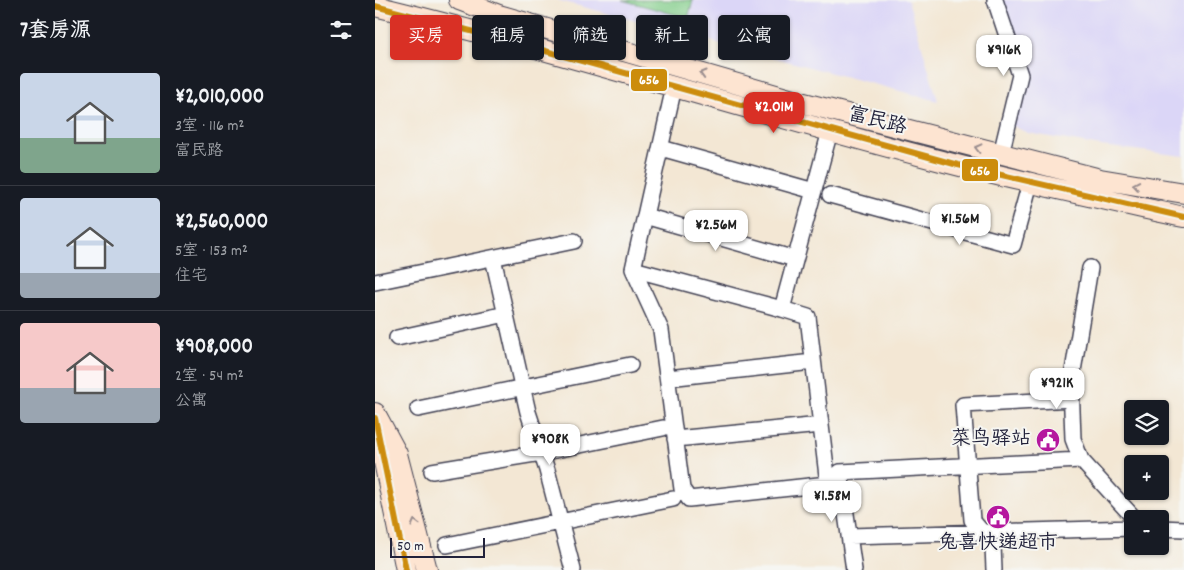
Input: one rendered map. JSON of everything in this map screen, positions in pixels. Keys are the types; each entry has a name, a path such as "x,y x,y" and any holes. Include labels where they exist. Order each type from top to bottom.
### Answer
{"main road":[{"name":"富民路","path":"459,0 499,15 800,102 1100,179 1184,193"},
{"name":"富民路","path":"375,6 494,35 830,131 1030,183 1184,217"},
{"path":"375,413 397,454 427,570"},
{"path":"375,418 406,570"}],"street":[{"path":"995,0 1020,75 1001,154"},
{"path":"633,269 808,317 828,484 689,499 681,489 661,330 633,269 674,87"},
{"path":"782,309 830,131"},
{"path":"661,148 814,191"},
{"path":"829,195 1013,245 1030,183"},
{"path":"645,216 795,259"},
{"path":"375,282 574,241"},
{"path":"493,258 522,387 573,570"},
{"path":"1090,268 1071,383 1073,439 1081,460 1127,510"},
{"path":"397,338 506,314"},
{"path":"667,378 813,362"},
{"path":"418,409 630,365"},
{"path":"994,570 993,544 972,520 963,405 1072,400"},
{"path":"675,439 821,424"},
{"path":"432,472 541,453 663,428"},
{"path":"854,570 840,472 1081,460"},
{"path":"447,545 673,499"},
{"path":"849,536 1124,528"},
{"path":"1169,528 1184,529"}],"shaded area":[{"path":"557,0 908,0 938,101 783,60 790,60 790,15 718,15 718,43 708,40 708,15 636,15 636,21 626,18 626,15 613,15"},
{"path":"998,0 1184,0 1184,156 1101,146 1028,133 1011,125 1023,75"}],"green space":[{"path":"622,0 693,0 689,15 677,15"}],"transit line":[{"name":"656","path":"375,6 513,42 958,165 1184,217"},
{"name":"656","path":"375,418 406,570"}],"place":[{"name":"菜鸟驿站","path":"1048,440"},
{"name":"兔喜快递超市","path":"998,517"}]}
